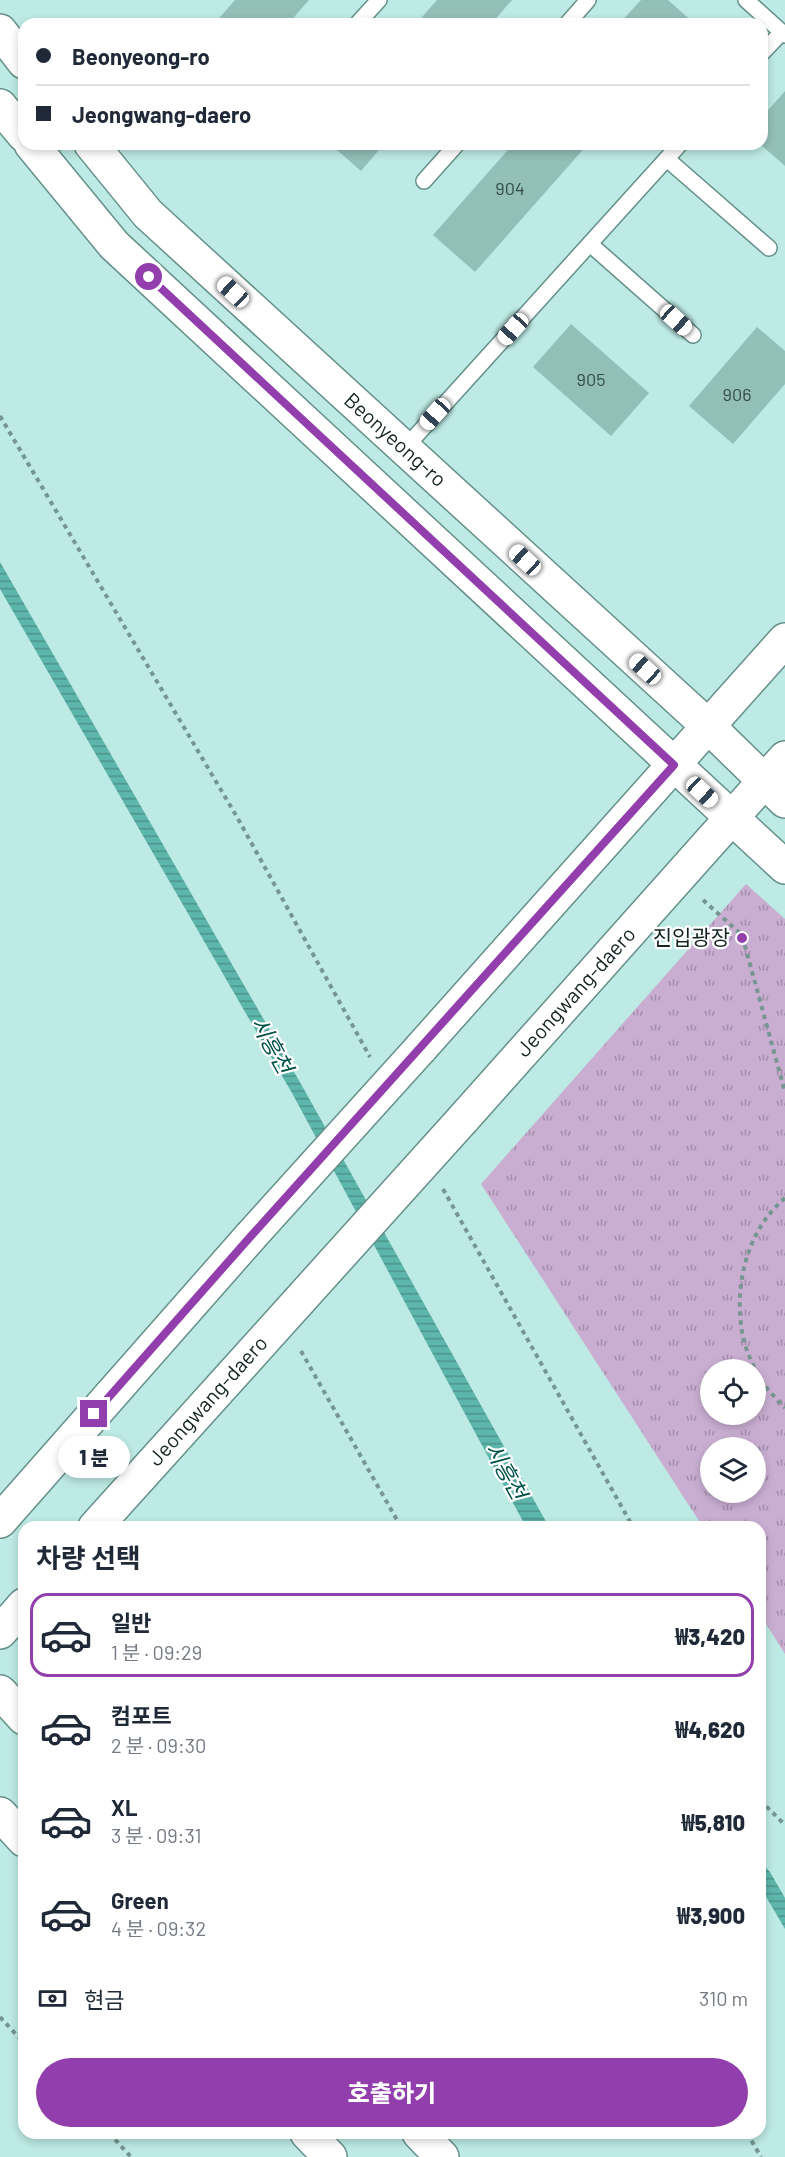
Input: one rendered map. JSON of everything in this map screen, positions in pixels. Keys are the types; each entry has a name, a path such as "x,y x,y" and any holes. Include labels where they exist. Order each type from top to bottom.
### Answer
{"main road":[{"path":"0,31 18,54"},
{"path":"0,106 18,128"},
{"path":"36,150 114,246 785,867"},
{"name":"Beonyeong-ro","path":"96,150 148,214 708,726 778,780"},
{"path":"0,1521 251,1236 785,640"},
{"name":"Jeongwang-daero","path":"100,1521 731,819 778,780"},
{"path":"0,1632 18,1612"},
{"path":"0,1692 18,1712"},
{"path":"0,1814 18,1834"},
{"path":"313,2139 330,2157"},
{"path":"425,2139 442,2157"}],"lane":[{"path":"362,18 379,0"},
{"path":"572,18 588,0"},
{"path":"746,0 766,18"},
{"path":"768,20 783,33 768,47"},
{"path":"424,181 452,150"},
{"path":"404,449 675,150"},
{"path":"667,159 769,248"},
{"path":"590,244 693,335"}],"path":[{"path":"0,416 237,817 374,1065"},
{"path":"678,878 742,935 785,1092"},
{"path":"437,1179 630,1521"},
{"path":"785,1198 773,1208 750,1248 739,1293 743,1339 762,1382 785,1408"},
{"path":"290,1310 398,1521"},
{"path":"766,1806 785,1825"},
{"path":"0,2017 18,2036"},
{"path":"114,2139 131,2157"},
{"path":"750,2139 761,2157"}],"green space":[{"path":"746,884 785,919 785,1654 766,1624 766,1521 699,1521 481,1184"}],"water":[{"name":"시흥천","path":"0,562 301,1084 546,1521 523,1521 292,1093 0,589"},
{"path":"766,1868 785,1898 785,1929 766,1897"}],"building":[{"path":"235,0 309,0 293,18 219,18"},
{"path":"437,0 512,0 496,18 421,18"},
{"path":"641,0 668,0 688,18 624,18"},
{"path":"785,91 785,166 767,150 768,110"},
{"path":"337,150 379,150 361,171"},
{"path":"508,150 583,150 475,272 433,235"},
{"path":"571,324 649,393 611,436 533,367"},
{"path":"757,327 785,351 785,384 733,444 689,406"}],"place":[{"name":"진입광장","path":"742,938"}],"route":[{"path":"94,1414 674,765 149,277"}]}
